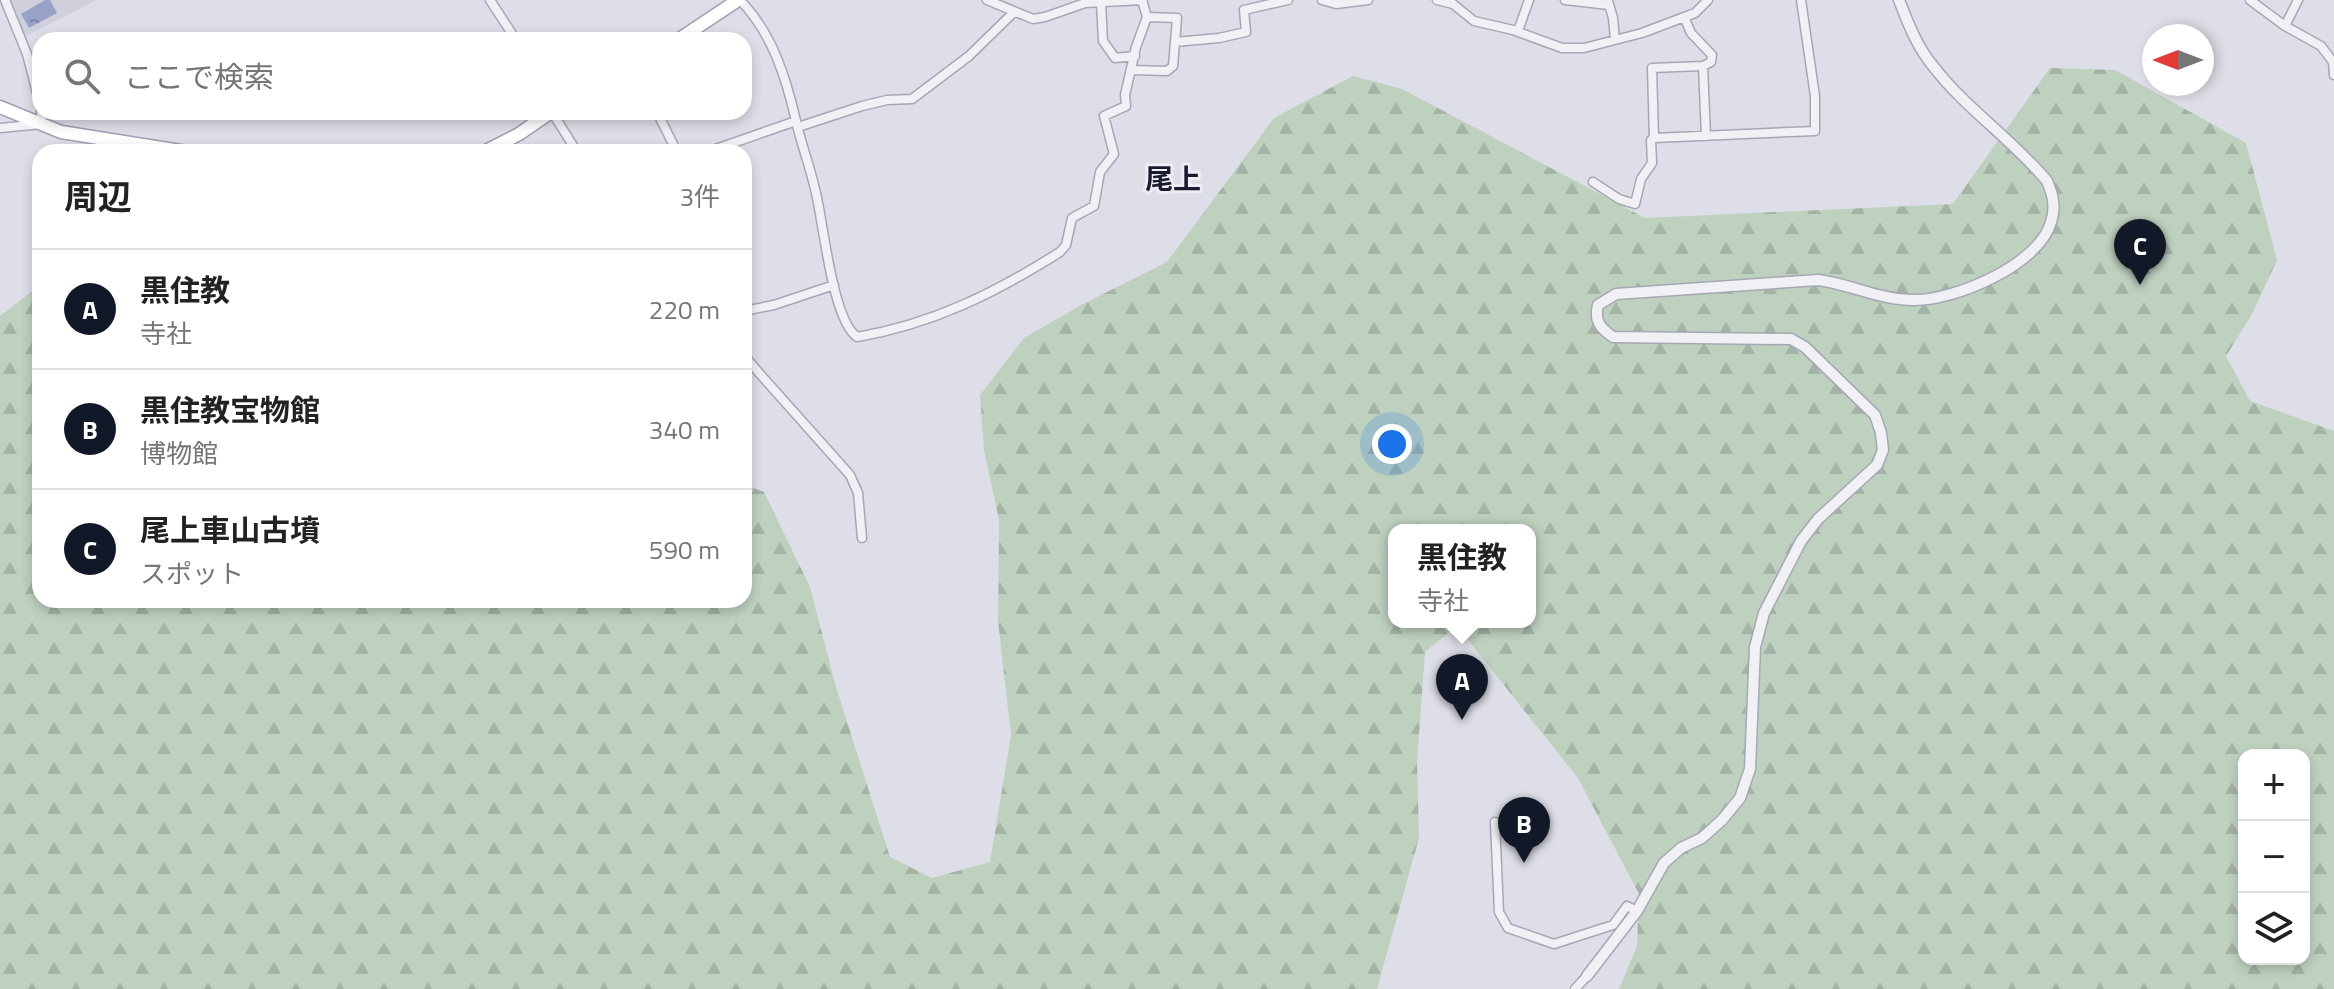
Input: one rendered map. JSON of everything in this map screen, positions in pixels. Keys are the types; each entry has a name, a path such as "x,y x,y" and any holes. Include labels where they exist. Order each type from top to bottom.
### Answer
{"main road":[{"path":"691,32 739,0"},
{"path":"0,107 32,116"},
{"path":"44,120 61,132 137,144"},
{"path":"500,144 539,120"}],"street":[{"path":"5,0 32,74"},
{"path":"490,0 511,32"},
{"path":"739,0 754,14 784,75 812,173 822,220 822,238 834,285 844,320 857,337 936,317 961,303 991,294 1060,252 1066,245 1072,218 1089,211 1097,200 1100,172 1115,150 1104,116 1126,106 1125,95 1147,17 1140,0 1085,3 1033,19 987,0"},
{"path":"1175,42 1246,32 1244,10 1288,0"},
{"path":"1322,0 1336,4 1368,0"},
{"path":"1437,0 1453,4 1474,21 1518,31 1562,48 1584,48 1615,40 1695,13 1708,0"},
{"path":"1518,31 1529,0"},
{"path":"1565,0 1608,2 1615,40"},
{"path":"1654,138 1815,131 1815,96 1801,0"},
{"path":"1575,989 1637,911 1664,863 1681,848 1702,838 1740,798 1750,769 1755,647 1764,613 1801,541 1818,519 1877,465 1883,450 1875,415 1805,347 1791,339 1613,337 1598,324 1595,315 1598,305 1616,294 1818,280 1891,299 1933,299 1983,283 2009,267 2044,238 2051,224 2053,196 2047,181 1932,66 1899,0"},
{"path":"2250,0 2285,26 2321,46 2333,62 2334,75"},
{"path":"2285,26 2298,0"},
{"path":"1101,3 1103,41 1115,58 1135,56"},
{"path":"733,144 862,106 887,100 912,99 969,56 1014,12"},
{"path":"1132,70 1171,70 1177,18 1147,17"},
{"path":"1593,182 1619,199 1635,204 1641,179 1652,163 1652,68 1703,66 1711,62 1712,55 1691,33 1684,17"},
{"path":"1703,66 1706,136"},
{"path":"0,128 33,120"},
{"path":"556,120 572,144"},
{"path":"661,120 673,144"},
{"path":"752,309 834,285"},
{"path":"752,365 850,475 858,493 862,538"},
{"path":"1495,822 1499,912 1508,928 1554,944 1613,925 1627,906 1637,911"}],"shaded area":[{"path":"7,0 96,0 32,32 25,37"}],"green space":[{"path":"2050,68 2115,70 2142,85 2142,96 2162,96 2246,143 2277,260 2252,314 2226,356 2250,401 2334,431 2334,989 1619,989 1637,946 1639,894 1578,778 1459,628 1536,628 1536,524 1388,524 1388,628 1455,628 1425,652 1417,763 1419,838 1377,989 0,989 0,316 32,291 32,608 752,608 752,487 764,492 810,587 836,687 890,857 932,878 990,862 1011,736 998,621 999,520 984,450 980,395 1024,338 1167,262 1274,118 1353,76 1402,89 1645,218 1953,204"}],"water":[{"path":"50,0 57,13 29,28 21,14"}],"place":[{"name":"尾上車山古墳","path":"2140,285"},
{"name":"黒住教","path":"1462,720"},
{"name":"黒住教宝物館","path":"1524,863"}],"district":[{"name":"尾上","path":"1173,179"}]}
